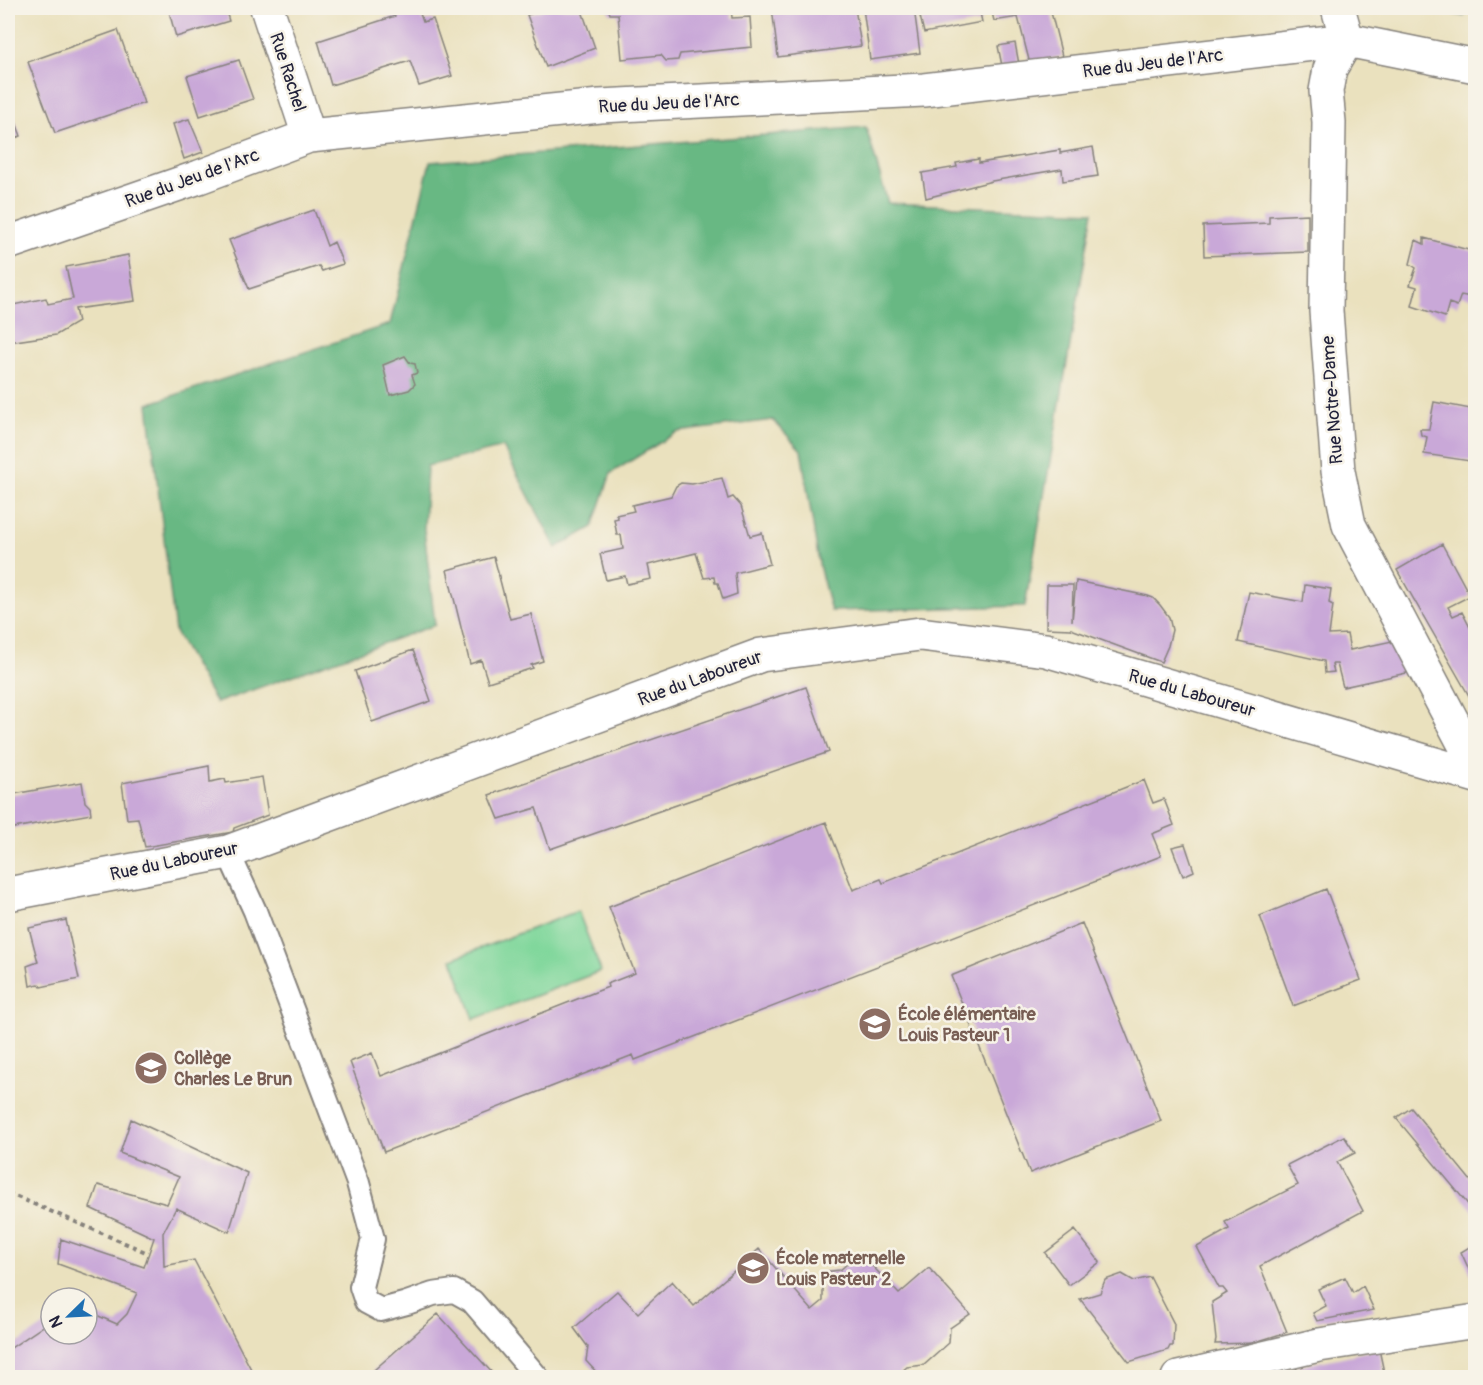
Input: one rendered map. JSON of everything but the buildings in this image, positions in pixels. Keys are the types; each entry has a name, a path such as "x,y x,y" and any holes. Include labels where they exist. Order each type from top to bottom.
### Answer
{"street":[{"name":"Rue Rachel","path":"267,8 309,136"},
{"path":"1338,8 1347,40"},
{"name":"Rue du Jeu de l'Arc","path":"8,243 309,136 600,105 924,90 1347,40 1476,66"},
{"name":"Rue Notre-Dame","path":"1347,40 1330,69 1326,91 1329,122 1326,311 1338,471 1349,525 1476,766"},
{"name":"Rue du Laboureur","path":"8,894 228,852 761,655 920,634 1046,650 1476,776"},
{"path":"1178,1377 1319,1345 1476,1321"}],"lane":[{"path":"228,852 255,911 358,1183 373,1239 360,1287 366,1302 381,1310 434,1294 454,1291 472,1301 538,1377"}],"path":[{"path":"8,1193 148,1253"}],"green space":[{"path":"866,127 888,203 1093,212 1025,606 831,611 820,569 801,450 773,420 677,432 611,473 593,527 556,548 503,447 427,466 424,529 435,625 216,703 175,632 148,404 390,324 430,162"},
{"path":"578,911 601,971 474,1019 452,959"}],"water":[{"path":"1429,8 1466,8 1464,16"}],"place":[{"name":"École élémentaire Louis Pasteur 1","path":"875,1024"},
{"name":"Collège Charles Le Brun","path":"151,1068"},
{"name":"École maternelle Louis Pasteur 2","path":"753,1268"}]}
